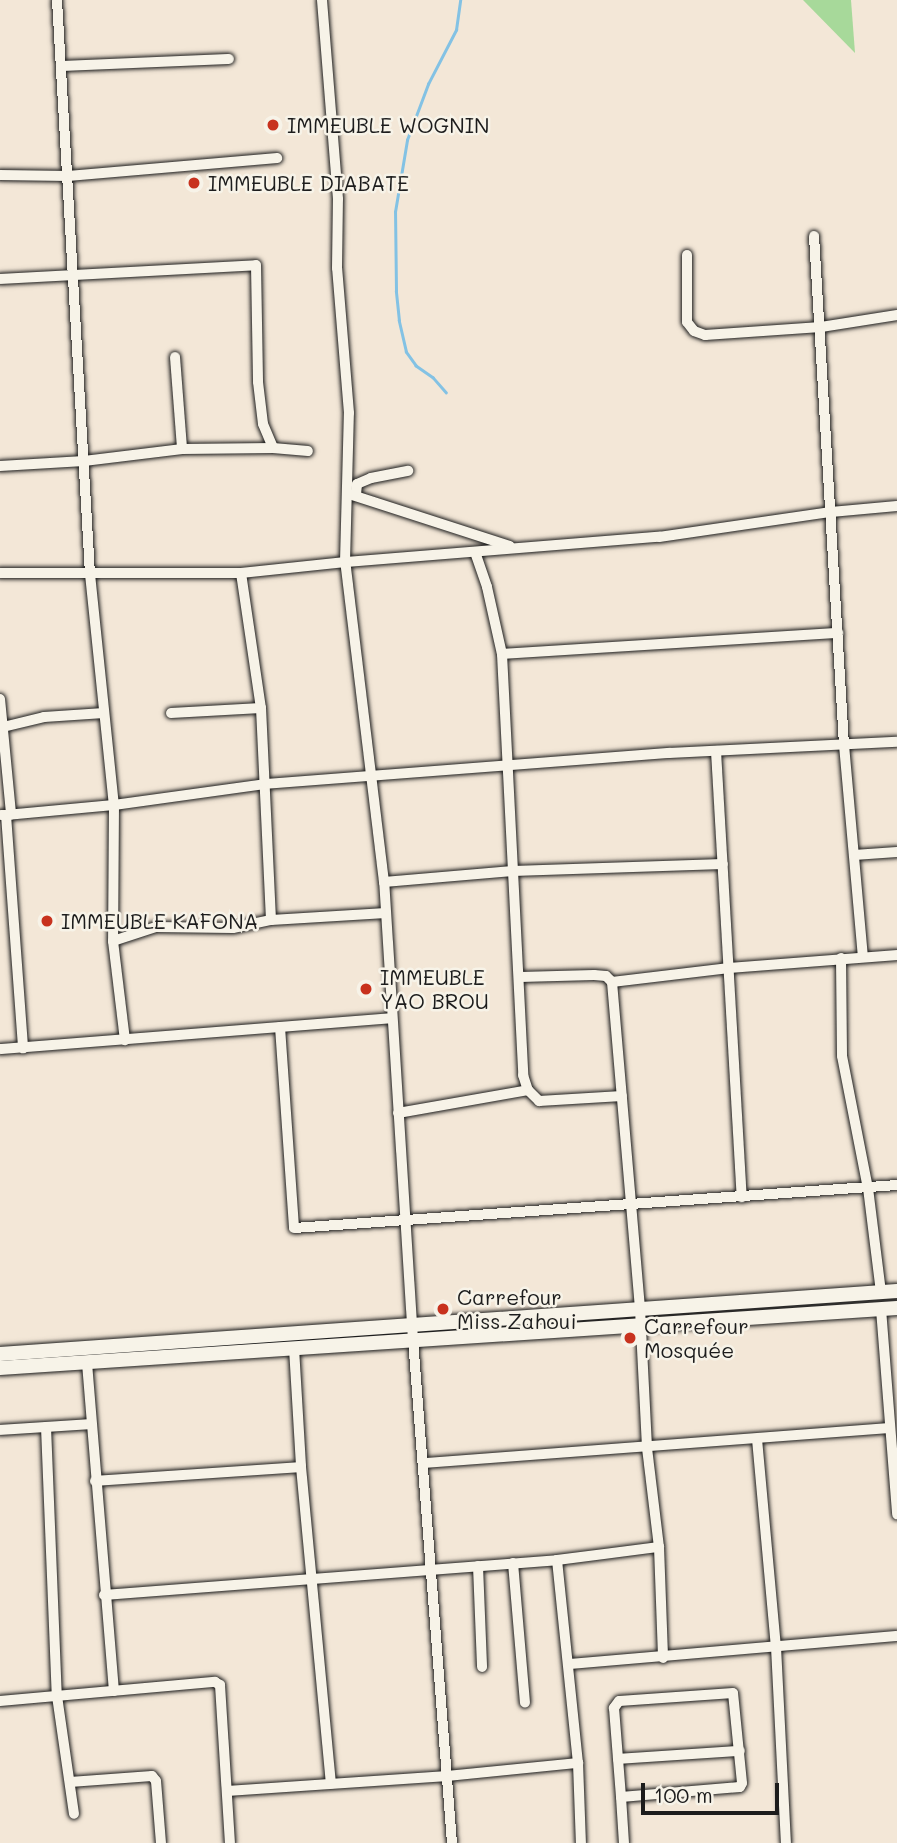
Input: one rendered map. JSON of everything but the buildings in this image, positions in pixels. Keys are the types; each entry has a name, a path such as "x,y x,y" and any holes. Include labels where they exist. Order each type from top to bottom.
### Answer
{"main road":[{"path":"0,1354 897,1291"},
{"path":"0,1368 897,1308"}],"street":[{"path":"57,0 90,574 114,804 113,941 125,1040"},
{"path":"322,0 338,198 337,268 353,494 345,562 384,882 413,1340 425,1463 452,1843"},
{"path":"61,66 229,59"},
{"path":"0,175 68,176 276,158"},
{"path":"814,236 844,745 863,957"},
{"path":"687,255 687,323 694,331 705,335 821,327 897,315"},
{"path":"0,279 256,265 260,401 263,424 273,449"},
{"path":"175,358 182,449"},
{"path":"0,466 84,461 182,449 308,451"},
{"path":"353,494 357,484 371,478 408,471"},
{"path":"353,494 444,527 517,548"},
{"path":"0,573 241,573 659,537 831,512 897,506"},
{"path":"475,552 487,587 502,654 523,1074 528,1090 539,1101 622,1096"},
{"path":"241,573 261,708 271,920"},
{"path":"502,654 838,633"},
{"path":"0,699 23,1048"},
{"path":"171,713 261,708"},
{"path":"3,727 44,717 104,713"},
{"path":"6,814 114,804 265,784 716,751 897,742"},
{"path":"716,751 742,1197"},
{"path":"854,855 897,852"},
{"path":"384,882 513,872 723,864"},
{"path":"113,941 156,927 233,928 271,920 386,913"},
{"path":"612,982 729,968 897,955"},
{"path":"841,958 842,1056 868,1188 881,1292"},
{"path":"520,977 594,975 606,976 612,982 640,1309 647,1448 659,1547 663,1658"},
{"path":"0,1049 392,1018"},
{"path":"280,1027 294,1228 897,1185"},
{"path":"398,1113 528,1090"},
{"path":"881,1309 888,1428 897,1514"},
{"path":"294,1348 310,1580 331,1784"},
{"path":"87,1363 114,1691"},
{"path":"0,1430 91,1424"},
{"path":"46,1427 57,1696 74,1814"},
{"path":"425,1463 888,1428"},
{"path":"757,1439 776,1647 786,1843"},
{"path":"95,1481 301,1467"},
{"path":"104,1595 557,1560 659,1547"},
{"path":"557,1560 578,1763 581,1843"},
{"path":"513,1563 525,1702"},
{"path":"478,1566 482,1667"},
{"path":"569,1664 897,1636"},
{"path":"0,1701 215,1682 220,1685 230,1843"},
{"path":"621,1797 736,1789 743,1783 733,1693 619,1701 614,1708 624,1843"},
{"path":"618,1759 740,1751"},
{"path":"228,1791 447,1776 578,1763"},
{"path":"69,1782 152,1776 156,1780 161,1843"}],"green space":[{"path":"803,0 851,0 855,53"}],"waterway":[{"path":"446,393 433,378 416,366 406,352 396,291 395,212 407,140 428,84 456,30 460,0"}],"place":[{"name":"IMMEUBLE WOGNIN","path":"273,125"},
{"name":"IMMEUBLE DIABATE","path":"194,183"},
{"name":"IMMEUBLE KAFONA","path":"47,921"},
{"name":"IMMEUBLE YAO BROU","path":"366,989"},
{"name":"Carrefour Miss Zahoui","path":"443,1309"},
{"name":"Carrefour Mosquée","path":"630,1338"}]}
